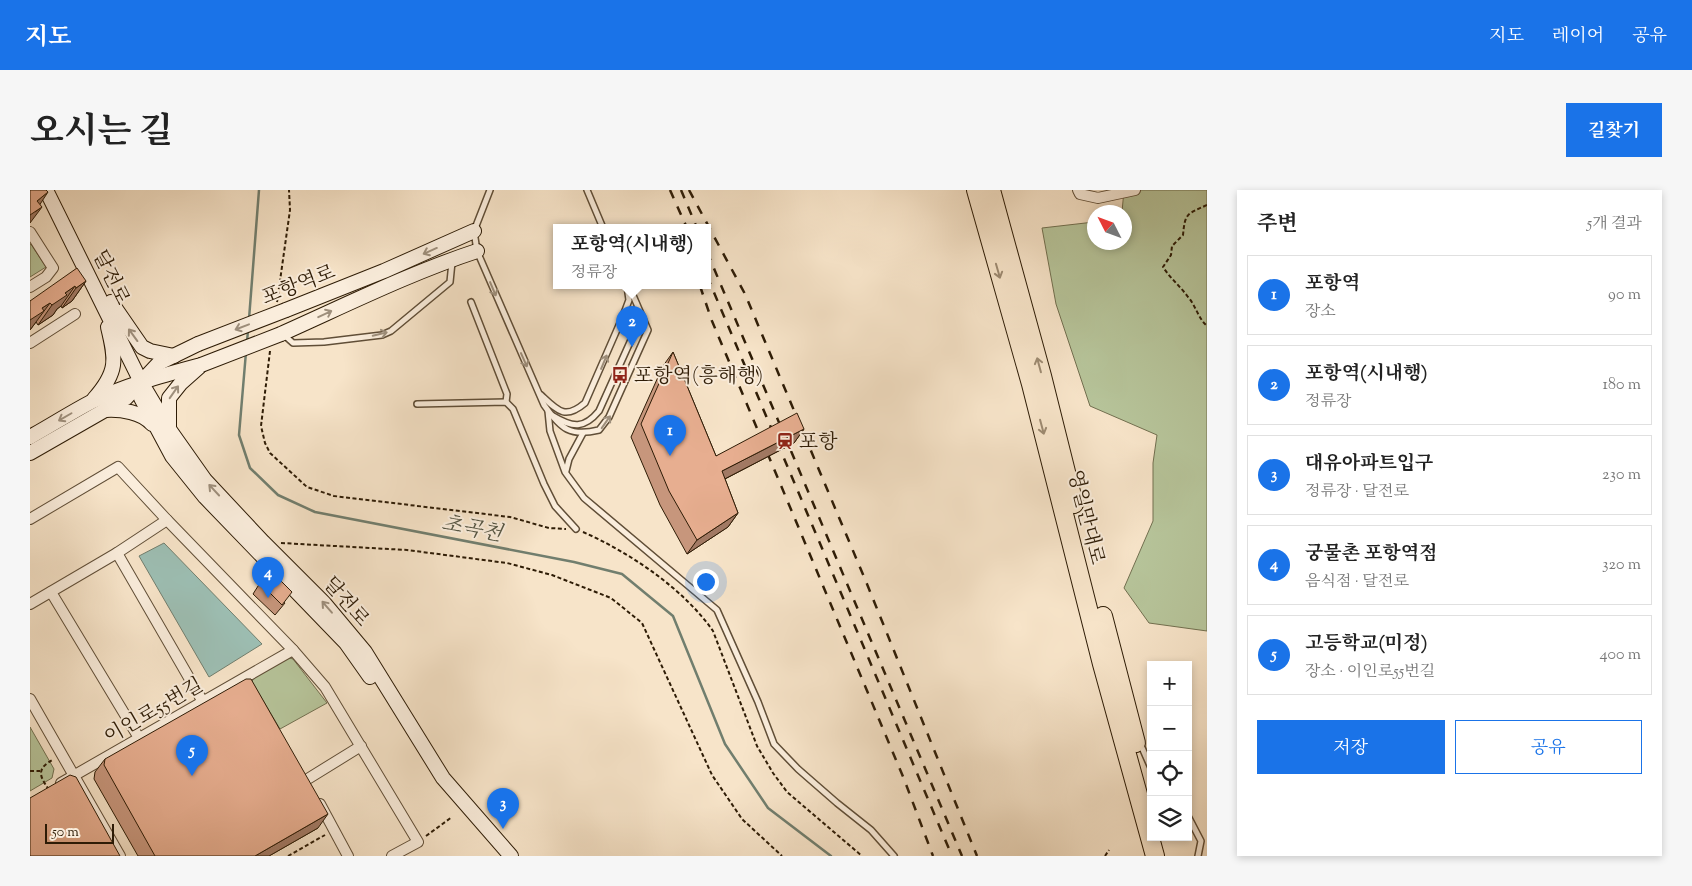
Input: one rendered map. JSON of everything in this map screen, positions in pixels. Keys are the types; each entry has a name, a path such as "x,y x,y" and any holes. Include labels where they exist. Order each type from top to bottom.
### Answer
{"highway":[{"path":"967,190 992,250"},
{"name":"영일만대로","path":"976,190 1031,384 1105,673 1155,856"},
{"name":"영일만대로","path":"993,194 1042,376 1149,796"},
{"path":"1161,841 1166,856"}],"street":[{"name":"달전로","path":"46,190 141,382 140,398 164,431 205,480 324,603 365,652 443,778 511,856"},
{"path":"1078,190 1080,194 1098,198 1135,190"},
{"name":"포항역로","path":"30,453 126,398 160,363 198,344 281,307 384,271 474,231"},
{"path":"30,232 53,268 46,277 30,288"},
{"name":"포항역로","path":"30,437 91,402 141,382 201,365 282,334 390,284 477,251"},
{"path":"91,278 111,302 142,347 150,351 174,356"},
{"path":"91,402 107,384 112,371 114,352 103,304"},
{"path":"30,343 75,314"},
{"path":"164,431 169,398 181,383 201,365"},
{"path":"105,410 116,409 148,418 164,431"},
{"name":"달전로","path":"164,431 172,456 206,497 346,643 364,667 435,780 503,856"},
{"path":"30,519 118,467 293,650 324,687 418,842 392,856"},
{"path":"30,604 117,553 167,520"},
{"path":"117,553 203,702"},
{"path":"51,592 139,738"},
{"name":"이인로55번길","path":"49,790 203,702 248,682 293,650"},
{"path":"30,699 120,856"},
{"path":"348,856 308,784 361,746"}],"lane":[{"path":"490,190 474,231 477,251 539,393 549,413 566,430 583,433 600,430 609,417 648,330 630,289"},
{"path":"587,190 601,224"},
{"path":"282,334 293,343 324,342 382,335 391,331 450,282 452,259"},
{"path":"539,393 555,408 566,412 575,411 585,403 623,316 629,300 628,289"},
{"path":"471,302 507,394 506,402"},
{"path":"549,413 563,422 578,426 590,421 600,411 635,331 637,304"},
{"path":"417,404 506,402 514,409 544,484 555,506 576,529"},
{"path":"549,413 550,431 565,472 584,498 717,610 758,702 774,744 798,769 871,830 894,856"},
{"path":"565,472 569,459 583,433"},
{"path":"1130,719 1147,759"},
{"path":"1192,824 1201,841 1198,856"}],"path":[{"path":"281,307 290,210 289,190"},
{"path":"1207,205 1188,213 1184,220 1183,235 1172,246 1171,256 1163,267 1168,276 1189,297 1201,321 1207,326"},
{"path":"270,352 261,426 265,443 270,453 306,487 334,496 510,517 549,528 576,529 598,539 638,562 686,598 702,615 713,631 757,746 773,773 787,792 862,856"},
{"path":"263,542 407,550 508,563 552,575 611,598 642,622 712,775 742,819 782,856"},
{"path":"49,790 40,776 40,771 50,761"},
{"path":"30,771 40,771"},
{"path":"418,842 452,817"},
{"path":"288,856 328,834"},
{"path":"1105,856 1109,850"}],"green space":[{"path":"1124,190 1207,190 1207,631 1149,623 1124,588 1153,521 1153,463 1157,435 1090,406 1056,304 1042,228 1087,223 1087,250 1132,250 1132,205 1123,205"},
{"path":"30,245 46,267 30,277"},
{"path":"286,657 293,659 327,703 280,729 252,682 254,675"},
{"path":"30,727 54,769 52,778 30,791"}],"water":[{"path":"164,543 262,644 209,677 139,556"}],"building":[{"path":"30,190 46,190 48,192 37,201 42,207 30,215"},
{"path":"77,268 86,281 65,293 67,295 52,305 50,303 42,308 44,311 30,320 30,301"},
{"path":"673,352 716,456 797,413 804,429 722,471 738,513 697,540 669,491 641,424"},
{"path":"272,572 292,592 282,605 260,583"},
{"path":"246,679 251,679 328,814 255,856 155,856 104,765 105,759"},
{"path":"70,775 76,777 120,856 30,856 30,798"}],"waterway":[{"name":"초곡천","path":"249,319 259,190"},
{"name":"초곡천","path":"247,342 248,330"},
{"name":"초곡천","path":"246,352 239,435 250,468 278,495 315,512 574,562 622,574 673,616 725,744 768,808 831,856"}],"railway":[{"path":"670,190 685,224"},
{"path":"681,190 695,224"},
{"path":"689,190 707,224"},
{"path":"711,231 745,294 867,584 977,856"},
{"path":"711,261 962,856"},
{"path":"711,285 952,856"},
{"path":"701,289 712,321 904,779 933,856"}],"place":[{"name":"포항역(시내행)","path":"632,347"},
{"name":"포항역(흥해행)","path":"620,375"},
{"name":"포항","path":"785,441"},
{"name":"포항역","path":"670,456"},
{"name":"궁물촌 포항역점","path":"268,598"},
{"name":"고등학교(미정)","path":"192,776"},
{"name":"대유아파트입구","path":"503,829"}]}
